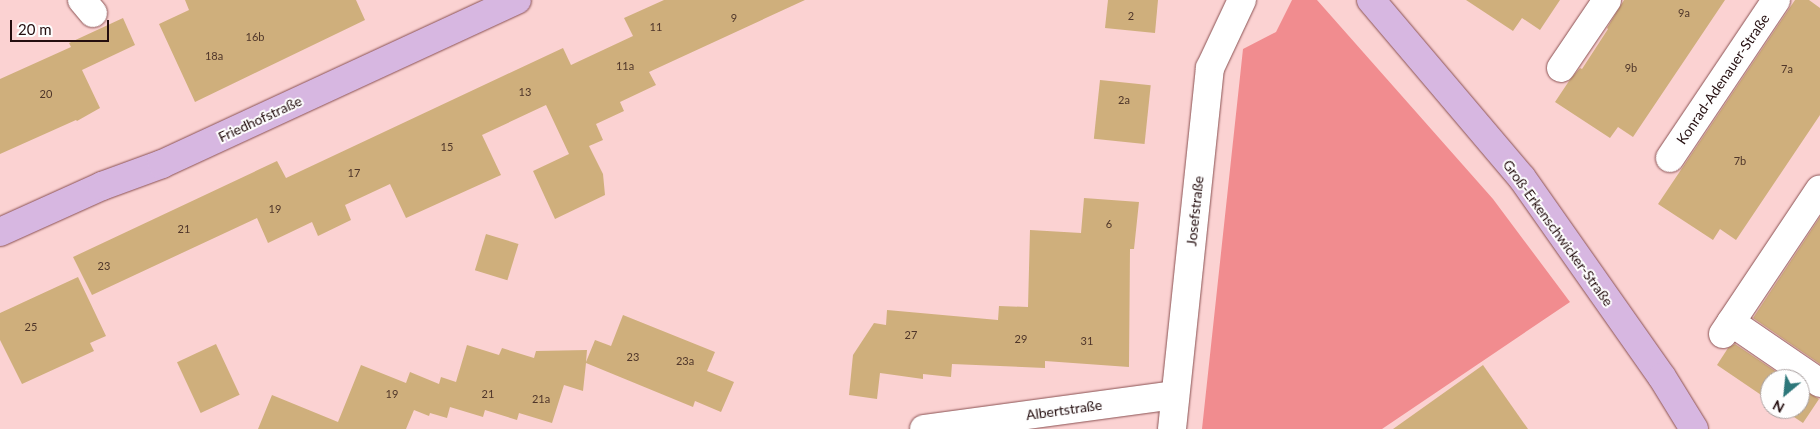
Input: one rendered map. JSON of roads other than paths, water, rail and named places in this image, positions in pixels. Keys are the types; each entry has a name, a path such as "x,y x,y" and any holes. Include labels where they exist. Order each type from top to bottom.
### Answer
{"main road":[{"name":"Friedhofstraße","path":"0,232 102,186 162,164 517,0"},
{"name":"Groß-Erkenschwicker-Straße","path":"1371,0 1522,178 1662,377 1694,429"}],"street":[{"name":"Josefstraße","path":"1172,429 1210,68 1242,0"},
{"path":"1561,68 1607,0"},
{"name":"Konrad-Adenauer-Straße","path":"1670,158 1776,0"},
{"path":"1820,189 1727,328 1820,383"},
{"name":"Albertstraße","path":"924,429 1175,395"}]}
